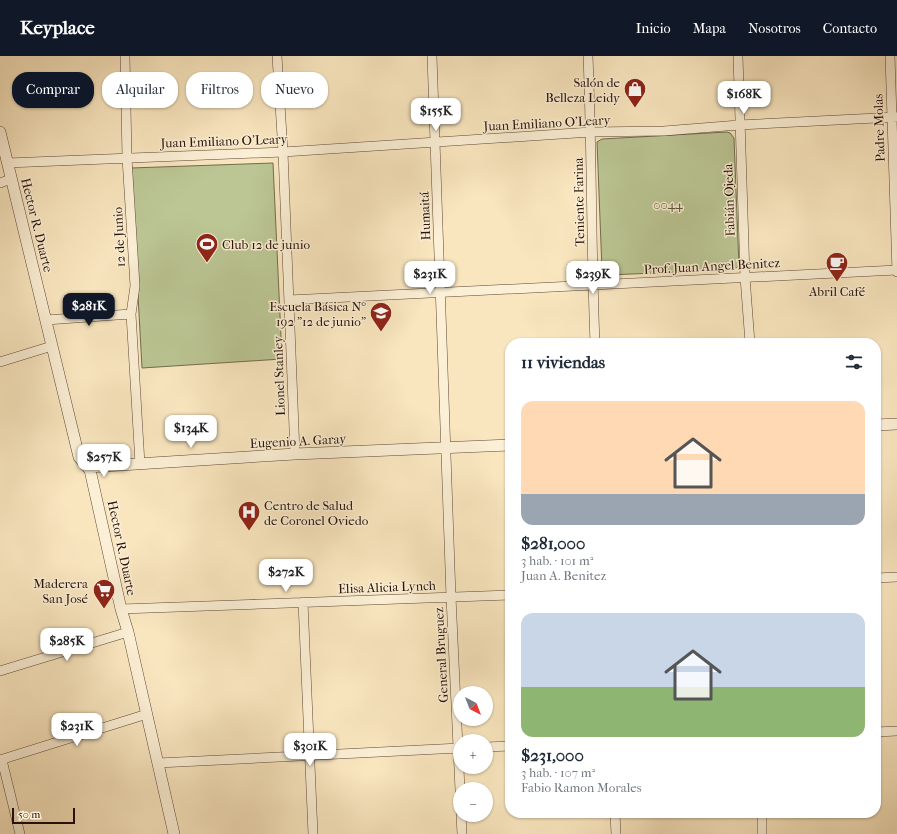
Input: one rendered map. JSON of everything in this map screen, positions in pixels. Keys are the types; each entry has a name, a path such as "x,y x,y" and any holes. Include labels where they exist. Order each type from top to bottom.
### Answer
{"street":[{"name":"12 de Junio","path":"125,56 127,158 135,286 131,314 140,464"},
{"name":"Lionel Stanley","path":"277,56 283,152 295,454"},
{"name":"Humaitá","path":"432,56 445,448"},
{"name":"Teniente Farina","path":"588,56 595,338"},
{"name":"Fabián Ojeda","path":"738,56 745,277 750,338"},
{"name":"Padre Molas","path":"890,56 894,118 897,270"},
{"name":"Juan Emiliano O'Leary","path":"7,163 283,152 591,132 664,131 739,125 894,118"},
{"name":"Hector R. Duarte","path":"0,132 79,457 90,470 174,834"},
{"path":"0,183 11,179"},
{"name":"Prof. Juan Angel Benitez","path":"289,300 897,270"},
{"path":"46,320 131,314"},
{"path":"0,362 52,346"},
{"path":"881,425 897,424"},
{"name":"Eugenio A. Garay","path":"88,467 295,454 505,446"},
{"name":"General Bruguez","path":"445,448 458,734"},
{"path":"881,578 897,577"},
{"name":"Elisa Alicia Lynch","path":"121,609 505,595"},
{"path":"303,602 313,834"},
{"path":"0,671 128,632"},
{"path":"20,834 1,760 147,714"},
{"path":"881,732 897,731"},
{"path":"493,747 505,746"},
{"path":"158,763 453,748"},
{"path":"616,818 616,834"},
{"path":"762,818 762,834"},
{"path":"461,822 462,834"}],"green space":[{"name":"0044","path":"727,132 734,138 739,266 733,270 606,275 602,270 597,142 602,139"},
{"name":"Club 12 de junio","path":"273,163 282,359 142,368 131,168"}],"place":[{"name":"Salón de Belleza Leidy","path":"635,108"},
{"name":"Club 12 de junio","path":"207,264"},
{"name":"Abril Café","path":"837,282"},
{"name":"Escuela Básica N° 192 \"12 de junio\"","path":"381,332"},
{"name":"Centro de Salud de Coronel Oviedo","path":"249,532"},
{"name":"Maderera San José","path":"104,610"}]}
